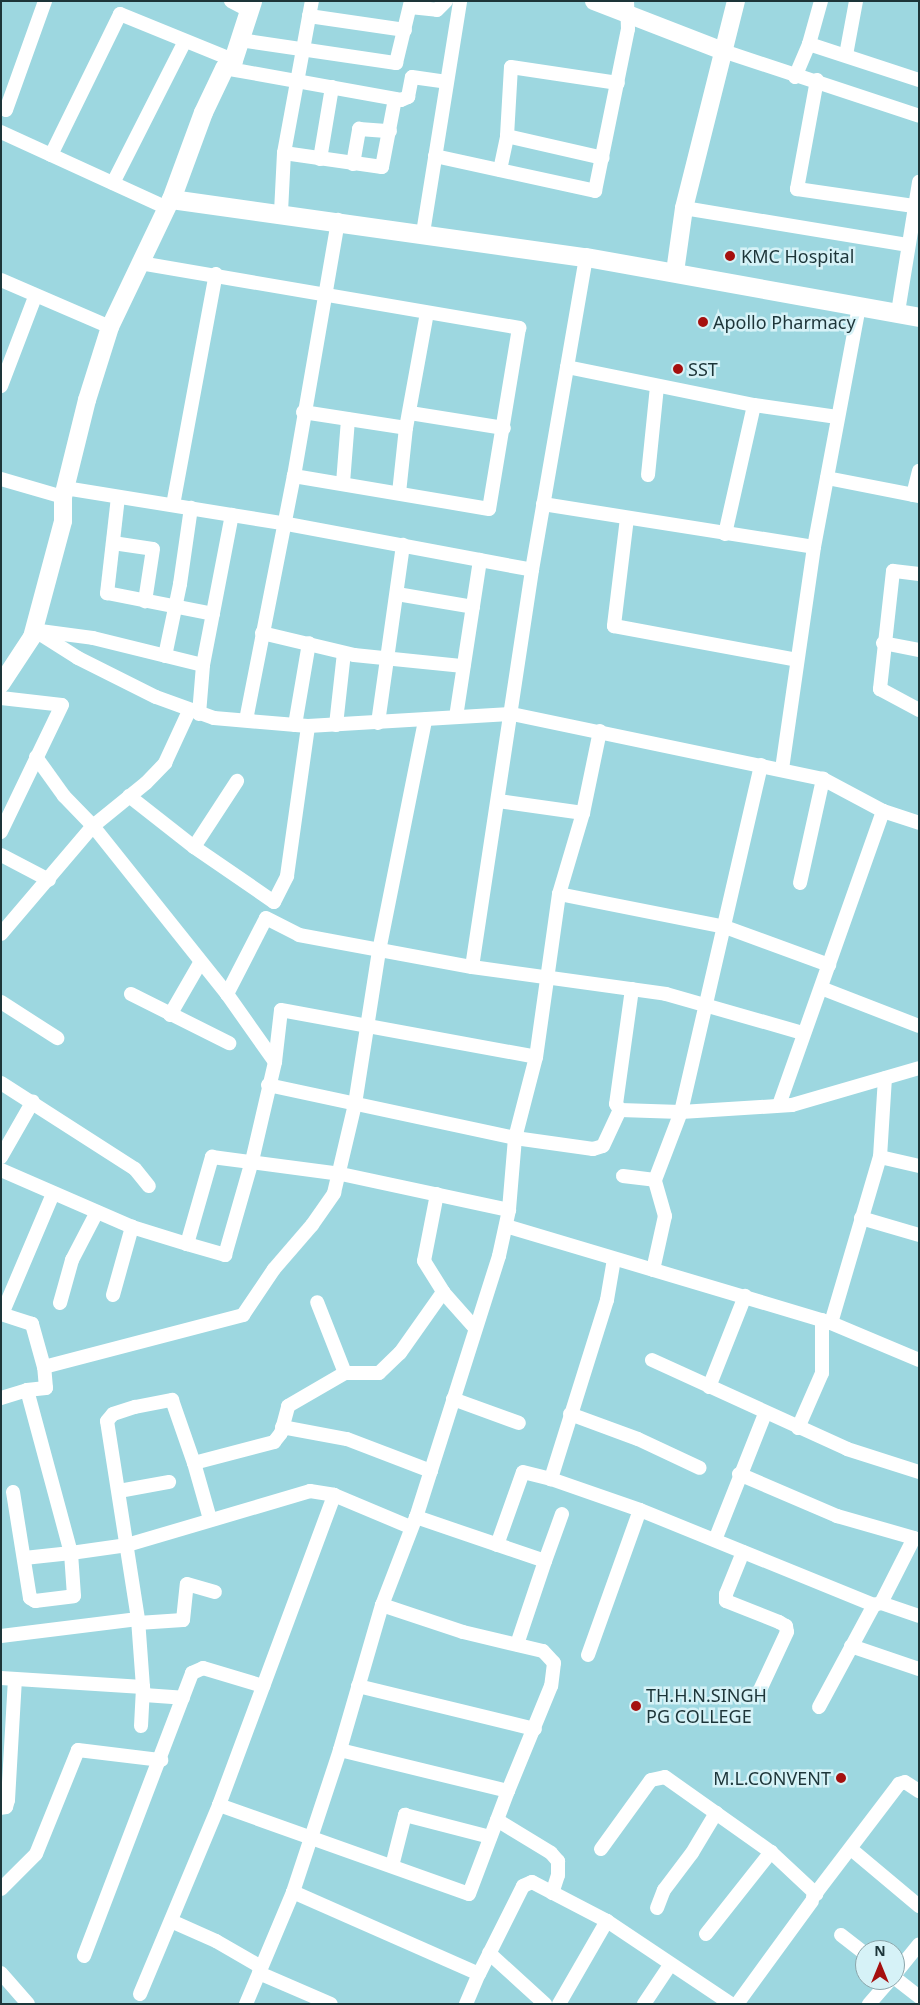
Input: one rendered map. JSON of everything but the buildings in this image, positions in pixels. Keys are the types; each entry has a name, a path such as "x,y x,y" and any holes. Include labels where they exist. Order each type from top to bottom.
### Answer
{"main road":[{"path":"250,5 240,40 202,112 169,204 281,212 586,257 919,317"}],"street":[{"path":"3,112 45,1"},
{"path":"231,1 250,5"},
{"path":"281,212 284,153 312,1"},
{"path":"240,40 391,64 399,59 410,4 437,10 446,1"},
{"path":"423,233 460,1"},
{"path":"594,1 627,7 723,51 795,77 817,80 919,116"},
{"path":"675,272 684,208 736,1"},
{"path":"795,77 809,44 821,1"},
{"path":"846,55 856,1"},
{"path":"435,156 595,191 628,30 627,7"},
{"path":"51,155 120,14 185,41 229,64 297,81 395,99 408,97 412,77 447,82"},
{"path":"309,16 405,30"},
{"path":"113,183 185,41"},
{"path":"809,44 919,80"},
{"path":"500,170 507,136 511,66 618,83"},
{"path":"817,80 797,189 914,206"},
{"path":"320,159 332,87"},
{"path":"284,153 382,167 395,99"},
{"path":"353,164 359,129 390,131"},
{"path":"1,132 113,183 169,204 110,326 87,400 64,493 63,521 34,630 1,684"},
{"path":"507,136 603,158"},
{"path":"898,312 907,245 914,224 914,206 919,182"},
{"path":"684,208 907,245"},
{"path":"246,720 282,524 294,476 303,412 338,220"},
{"path":"472,967 512,714 532,570 586,257"},
{"path":"140,262 519,328 504,428 489,509 294,476"},
{"path":"173,505 216,274"},
{"path":"1,280 35,297 110,326"},
{"path":"3,378 35,297"},
{"path":"782,768 814,547 836,417 859,307"},
{"path":"399,493 406,428 427,313"},
{"path":"567,368 754,405 836,417"},
{"path":"648,475 657,386"},
{"path":"725,534 754,405"},
{"path":"303,412 406,428"},
{"path":"410,413 504,428"},
{"path":"343,483 348,419"},
{"path":"827,478 916,495 919,471"},
{"path":"1,478 64,493 118,496 173,505 403,545 532,570"},
{"path":"118,496 107,593 213,614"},
{"path":"543,504 814,547"},
{"path":"165,656 191,508"},
{"path":"1,934 49,880 93,826 165,762 194,712 232,515"},
{"path":"627,518 614,626 797,660"},
{"path":"113,542 153,549 145,601"},
{"path":"378,723 385,658 397,594 403,545"},
{"path":"456,716 480,560"},
{"path":"919,574 893,571 883,643 880,689 919,710"},
{"path":"397,594 473,607"},
{"path":"34,630 93,638 203,664"},
{"path":"34,630 78,658 194,712 301,726 512,714 782,768 823,779 883,811 919,822"},
{"path":"262,633 344,653 464,666"},
{"path":"129,796 194,847 274,902 288,876 309,643"},
{"path":"883,643 919,650"},
{"path":"336,725 344,653"},
{"path":"1,698 62,705 1,832"},
{"path":"44,1367 243,1314 274,1269 317,1217 334,1192 341,1174 355,1104 379,951 425,720"},
{"path":"246,2004 293,1892 312,1836 340,1750 382,1605 431,1471 506,1226 515,1138 536,1057 559,894 583,813 600,731"},
{"path":"36,756 64,796 93,826 200,963 227,994 275,1062"},
{"path":"653,1270 665,1216 655,1180 681,1112 704,1005 725,927 743,835 761,765"},
{"path":"800,883 823,779"},
{"path":"194,847 237,781"},
{"path":"498,801 583,813"},
{"path":"779,1105 883,811"},
{"path":"1,855 49,880"},
{"path":"559,894 725,927 830,965"},
{"path":"227,994 266,918 299,935 472,967 666,994 803,1033"},
{"path":"170,1015 200,963"},
{"path":"821,988 919,1026"},
{"path":"620,1110 616,1104 632,989"},
{"path":"131,994 229,1043"},
{"path":"1,1002 57,1038"},
{"path":"1,1170 132,1228 225,1255 252,1161 268,1085 275,1062 282,1010 536,1057"},
{"path":"620,1110 681,1112 792,1105 919,1068"},
{"path":"798,1428 822,1373 826,1321 880,1157 885,1078"},
{"path":"1,1083 33,1101 135,1169 149,1186"},
{"path":"268,1085 515,1138 593,1149 603,1146 620,1110"},
{"path":"1,1157 33,1101"},
{"path":"187,1244 212,1157 341,1174 509,1210"},
{"path":"880,1157 919,1166"},
{"path":"623,1176 655,1180"},
{"path":"1,1398 27,1390 46,1388 44,1367 32,1324 2,1314 53,1194"},
{"path":"437,1194 424,1261 442,1292 476,1328"},
{"path":"60,1303 72,1260 97,1212"},
{"path":"861,1218 919,1235"},
{"path":"506,1226 826,1321 919,1360"},
{"path":"113,1295 132,1228"},
{"path":"551,1479 607,1300 614,1259"},
{"path":"194,1463 274,1442 279,1438 288,1406 345,1373 379,1373 400,1353 442,1292"},
{"path":"709,1387 745,1296"},
{"path":"317,1302 345,1373"},
{"path":"652,1360 765,1414 847,1449 919,1472"},
{"path":"13,1492 30,1598 35,1601 71,1598 75,1592 71,1553 27,1390"},
{"path":"453,1399 519,1423"},
{"path":"183,1698 144,1695 138,1621 119,1491 106,1425 113,1414 172,1400 194,1463 210,1519"},
{"path":"570,1414 638,1439 700,1468"},
{"path":"715,1540 739,1474 765,1414"},
{"path":"282,1427 347,1439 431,1471"},
{"path":"497,1545 523,1472 551,1479 640,1510 878,1604 919,1616"},
{"path":"739,1474 837,1516 914,1538 878,1604 851,1646 819,1707"},
{"path":"119,1491 169,1482"},
{"path":"24,1558 127,1545 310,1491 334,1495 413,1522 497,1545 545,1561"},
{"path":"140,1994 220,1805 334,1495"},
{"path":"588,1654 640,1510"},
{"path":"517,1644 562,1514"},
{"path":"743,1552 726,1594 726,1601 779,1622 786,1626 787,1632 759,1692"},
{"path":"1,1636 138,1621 184,1620 187,1584 215,1592"},
{"path":"220,1805 312,1836 466,1894 535,1729 551,1686 554,1663 543,1651 463,1632 382,1605"},
{"path":"851,1646 919,1669"},
{"path":"84,1956 161,1760 192,1673 198,1668 264,1686"},
{"path":"1,1808 6,1807 8,1800 8,1679 143,1687"},
{"path":"358,1686 535,1729"},
{"path":"141,1726 143,1687"},
{"path":"1,1889 36,1854 78,1750 161,1760"},
{"path":"340,1750 508,1791"},
{"path":"601,1849 652,1780 665,1776 771,1852 814,1897"},
{"path":"737,2004 899,1784 905,1782 919,1790"},
{"path":"657,1908 664,1890 692,1853 716,1813"},
{"path":"392,1866 405,1815 490,1837"},
{"path":"497,1820 551,1853 558,1861 558,1875 552,1893"},
{"path":"851,1849 919,1906"},
{"path":"706,1934 771,1852"},
{"path":"466,2004 489,1953 528,1882 607,1921 725,2002"},
{"path":"293,1892 479,1974"},
{"path":"171,1920 216,1941 260,1970 331,2004"},
{"path":"559,2004 607,1921"},
{"path":"842,1935 855,1946"},
{"path":"905,1963 919,1944"},
{"path":"489,1953 545,2004"},
{"path":"644,2004 670,1965"},
{"path":"1,1973 28,2004"},
{"path":"905,1985 919,1997"},
{"path":"869,2004 881,1990"}],"place":[{"name":"KMC Hospital","path":"730,256"},
{"name":"Apollo Pharmacy","path":"703,322"},
{"name":"SST","path":"678,369"},
{"name":"TH.H.N.SINGH PG COLLEGE","path":"636,1706"},
{"name":"M.L.CONVENT","path":"841,1778"}]}
